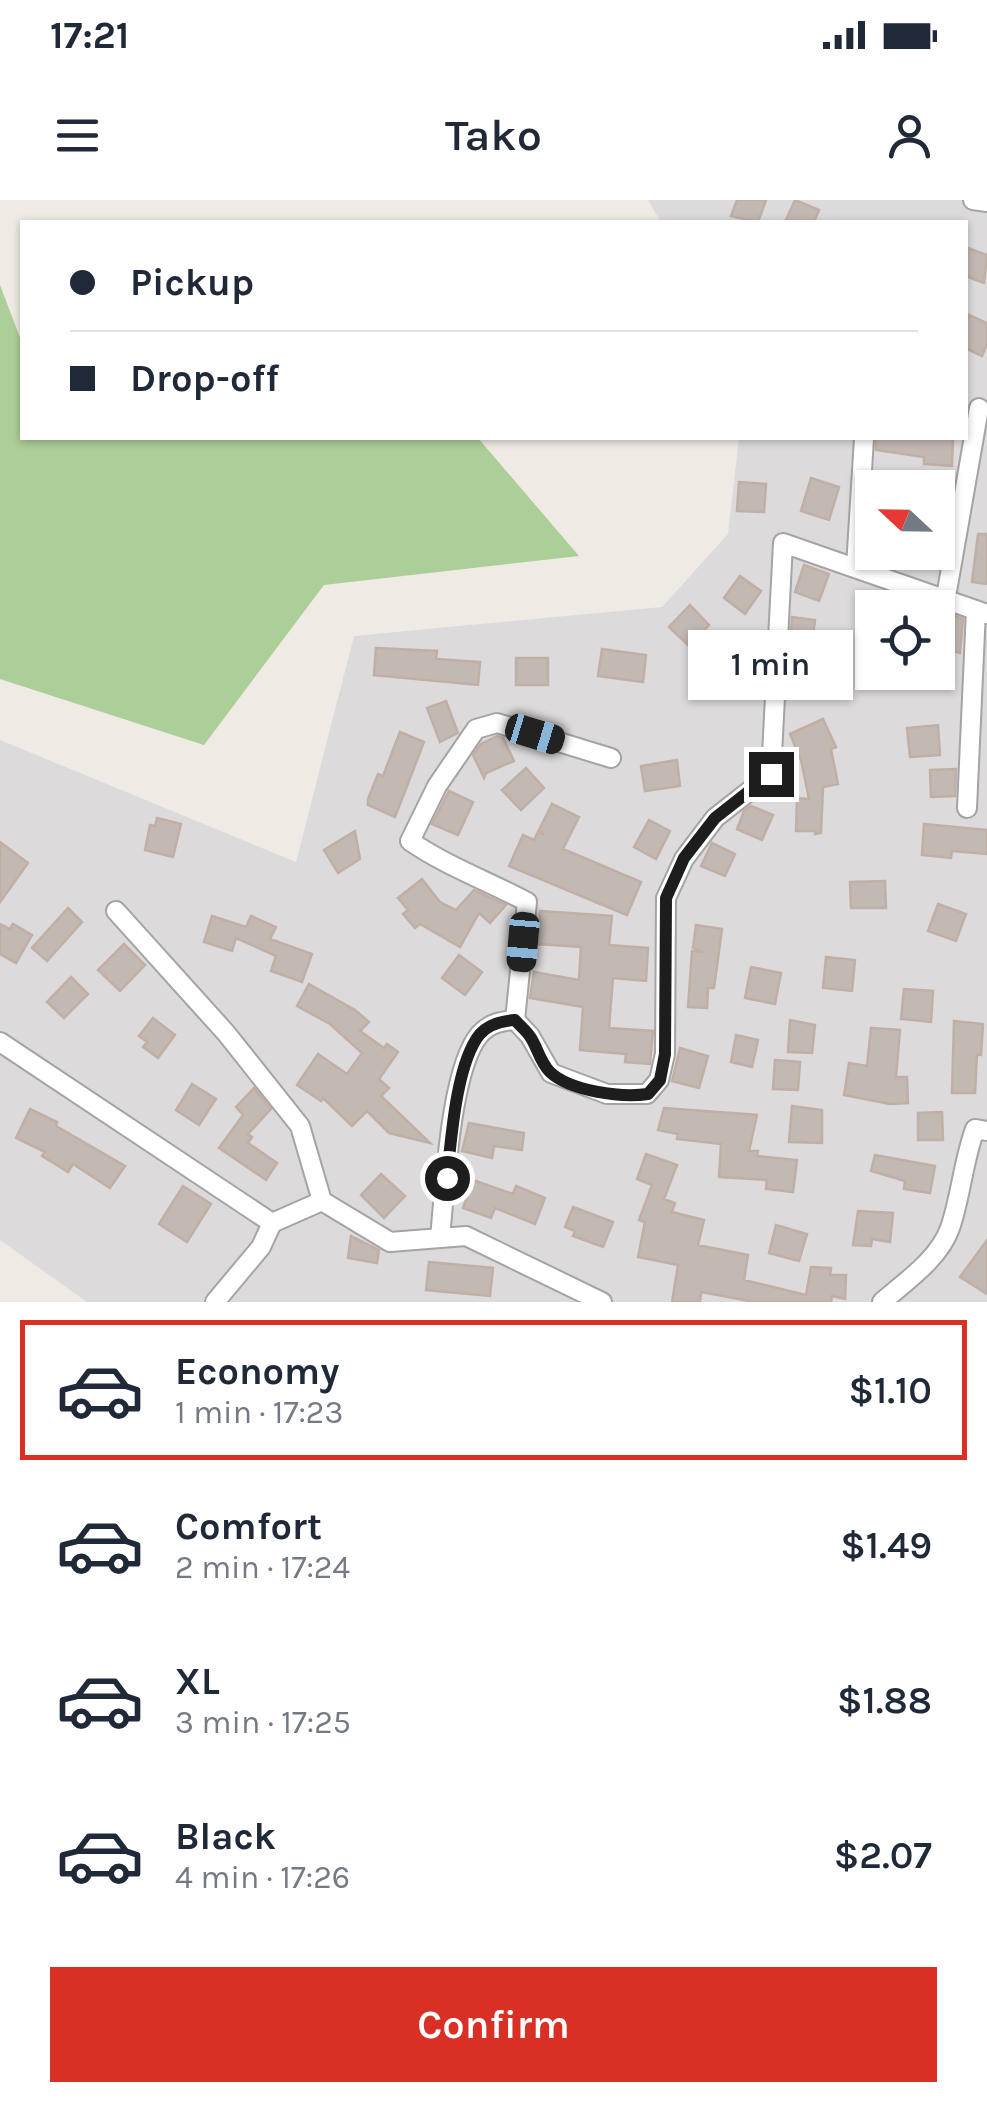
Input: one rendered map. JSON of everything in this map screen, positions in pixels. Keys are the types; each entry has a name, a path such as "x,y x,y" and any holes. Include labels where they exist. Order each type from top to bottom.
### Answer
{"street":[{"path":"973,200 987,202"},
{"path":"947,590 979,408"},
{"path":"862,470 864,440"},
{"path":"611,758 497,722 476,730 437,786 410,841 437,860 527,902 515,1020 530,1036 551,1073 607,1094 628,1096 648,1094 660,1080 665,1054 666,898 684,858 715,818 771,774 783,543 855,566"},
{"path":"867,570 924,590"},
{"path":"955,602 982,612 967,808"},
{"path":"116,911 226,1033 300,1126 322,1201 390,1242 466,1236 602,1302"},
{"path":"440,1238 454,1112 469,1054 481,1033 498,1022 515,1020"},
{"path":"0,1042 272,1223"},
{"path":"882,1302 932,1258 950,1230 964,1159 975,1129 987,1131"},
{"path":"215,1302 261,1247 272,1223 322,1201"}],"shaded area":[{"path":"648,200 987,200 987,1302 87,1302 0,1240 0,740 296,862 354,636 662,607 728,534 739,440 968,440 968,220 660,220"}],"green space":[{"path":"0,285 20,338 20,440 480,440 579,556 324,585 204,745 0,679"}],"building":[{"path":"737,200 766,200 759,220 731,216"},
{"path":"795,200 819,210 815,220 786,220"},
{"path":"968,248 987,255 984,283 968,277"},
{"path":"968,317 987,323 987,344 982,356 968,349"},
{"path":"876,440 953,440 952,466 924,464 924,457 876,450"},
{"path":"811,478 839,487 829,520 801,511"},
{"path":"739,482 766,484 764,512 737,511"},
{"path":"978,534 987,534 987,584 972,582"},
{"path":"804,565 829,574 819,601 795,592"},
{"path":"740,576 761,591 745,614 724,598"},
{"path":"690,605 709,625 689,646 669,627"},
{"path":"955,616 963,619 960,653 955,651"},
{"path":"792,617 815,620 812,643 820,654 790,650"},
{"path":"376,648 437,651 436,659 480,662 478,685 374,675"},
{"path":"602,649 646,655 643,682 598,676"},
{"path":"742,650 760,669 736,691 718,672"},
{"path":"822,655 838,676 814,696 797,675"},
{"path":"516,658 548,658 548,685 516,685"},
{"path":"446,701 458,733 440,742 427,708"},
{"path":"823,719 836,747 831,749 838,784 823,787 821,833 815,834 796,831 797,798 809,799 801,760 790,734"},
{"path":"938,725 940,755 910,757 907,728"},
{"path":"400,732 424,742 395,817 368,805 368,799 378,774 383,776"},
{"path":"497,736 503,738 514,761 486,773 484,778 473,755 481,744"},
{"path":"677,760 680,786 645,791 641,766"},
{"path":"526,768 544,788 521,810 502,790"},
{"path":"956,769 955,796 931,797 930,770"},
{"path":"449,791 473,802 458,835 432,824"},
{"path":"552,804 579,817 563,849 641,882 627,915 509,866 523,835 534,840 538,832 544,835 539,830"},
{"path":"751,806 773,815 762,840 737,829 744,811"},
{"path":"157,818 181,824 173,857 145,850 150,825 155,826"},
{"path":"649,820 670,831 656,859 634,847"},
{"path":"924,824 987,830 987,854 952,851 951,858 922,855"},
{"path":"355,831 360,859 338,873 324,850"},
{"path":"0,842 28,863 0,902"},
{"path":"712,843 735,854 725,876 701,866"},
{"path":"422,879 440,902 456,910 474,890 506,905 490,923 479,913 460,947 420,924 415,928 403,914 408,910 398,898"},
{"path":"885,881 886,908 851,908 850,882"},
{"path":"938,904 966,914 956,941 928,931"},
{"path":"68,908 82,922 47,961 32,948"},
{"path":"540,911 612,916 609,945 648,948 646,981 613,978 609,1028 653,1031 650,1064 625,1062 626,1054 580,1050 583,1007 530,998 534,972 579,980 581,947 538,944"},
{"path":"212,916 246,927 251,916 276,927 270,939 312,954 302,982 271,971 276,956 236,938 232,951 204,942"},
{"path":"0,924 10,929 13,924 32,935 16,963 0,954"},
{"path":"696,925 722,929 714,988 708,988 707,1008 688,1007 692,951 703,952 693,948"},
{"path":"124,944 145,965 120,991 98,970"},
{"path":"459,955 482,972 465,995 442,978"},
{"path":"826,957 855,960 852,991 823,988"},
{"path":"751,967 781,973 775,1004 745,998"},
{"path":"71,977 88,994 64,1018 47,1002"},
{"path":"309,984 355,1010 369,1022 360,1031 384,1048 387,1044 398,1052 379,1079 389,1088 381,1096 430,1143 389,1133 367,1111 352,1126 323,1098 321,1101 297,1085 318,1054 347,1074 362,1053 330,1024 297,1006"},
{"path":"904,989 933,991 931,1022 901,1019"},
{"path":"153,1018 175,1035 158,1058 143,1047 147,1042 139,1036"},
{"path":"790,1020 815,1025 812,1053 788,1052"},
{"path":"954,1021 983,1024 975,1093 952,1093"},
{"path":"871,1028 900,1030 896,1077 907,1077 908,1103 890,1104 844,1095 849,1063 867,1066"},
{"path":"736,1035 758,1040 752,1067 731,1062"},
{"path":"680,1048 708,1056 699,1088 672,1081"},
{"path":"775,1060 800,1062 798,1090 773,1089"},
{"path":"192,1084 216,1099 199,1125 176,1110"},
{"path":"254,1088 271,1109 248,1134 252,1137 248,1143 277,1163 266,1180 219,1148 243,1115 236,1107"},
{"path":"792,1106 822,1110 822,1143 789,1142"},
{"path":"664,1108 757,1115 749,1151 758,1151 757,1156 797,1160 793,1192 766,1189 767,1180 719,1177 721,1144 677,1139 678,1134 658,1130"},
{"path":"30,1109 125,1166 110,1188 73,1164 68,1172 42,1156 45,1152 16,1138"},
{"path":"942,1112 943,1140 918,1140 918,1113"},
{"path":"469,1123 524,1133 522,1150 494,1146 492,1158 462,1151"},
{"path":"646,1154 677,1165 664,1199 675,1203 672,1212 704,1220 698,1245 748,1255 744,1280 806,1295 811,1267 831,1268 830,1275 846,1275 845,1299 832,1296 831,1302 755,1302 701,1292 700,1302 672,1302 678,1265 638,1257 645,1222 639,1220 652,1185 637,1179"},
{"path":"875,1155 935,1166 930,1193 904,1189 905,1181 871,1171"},
{"path":"381,1174 405,1196 384,1218 361,1195"},
{"path":"473,1180 513,1194 516,1186 545,1198 535,1224 495,1208 491,1218 463,1208"},
{"path":"183,1186 211,1204 187,1242 159,1224"},
{"path":"573,1207 613,1222 603,1247 573,1236 575,1231 565,1227"},
{"path":"858,1211 893,1213 890,1242 872,1239 871,1246 853,1245"},
{"path":"776,1225 807,1234 799,1261 769,1253"},
{"path":"351,1236 379,1250 377,1263 348,1258"},
{"path":"987,1240 987,1294 960,1277"},
{"path":"429,1262 493,1268 490,1296 426,1290"}],"route":[{"path":"447,1178 454,1112 469,1054 481,1033 498,1022 515,1020 530,1036 551,1073 563,1080 607,1094 628,1096 648,1094 660,1080 665,1054 666,898 684,858 715,818 771,774"}]}
